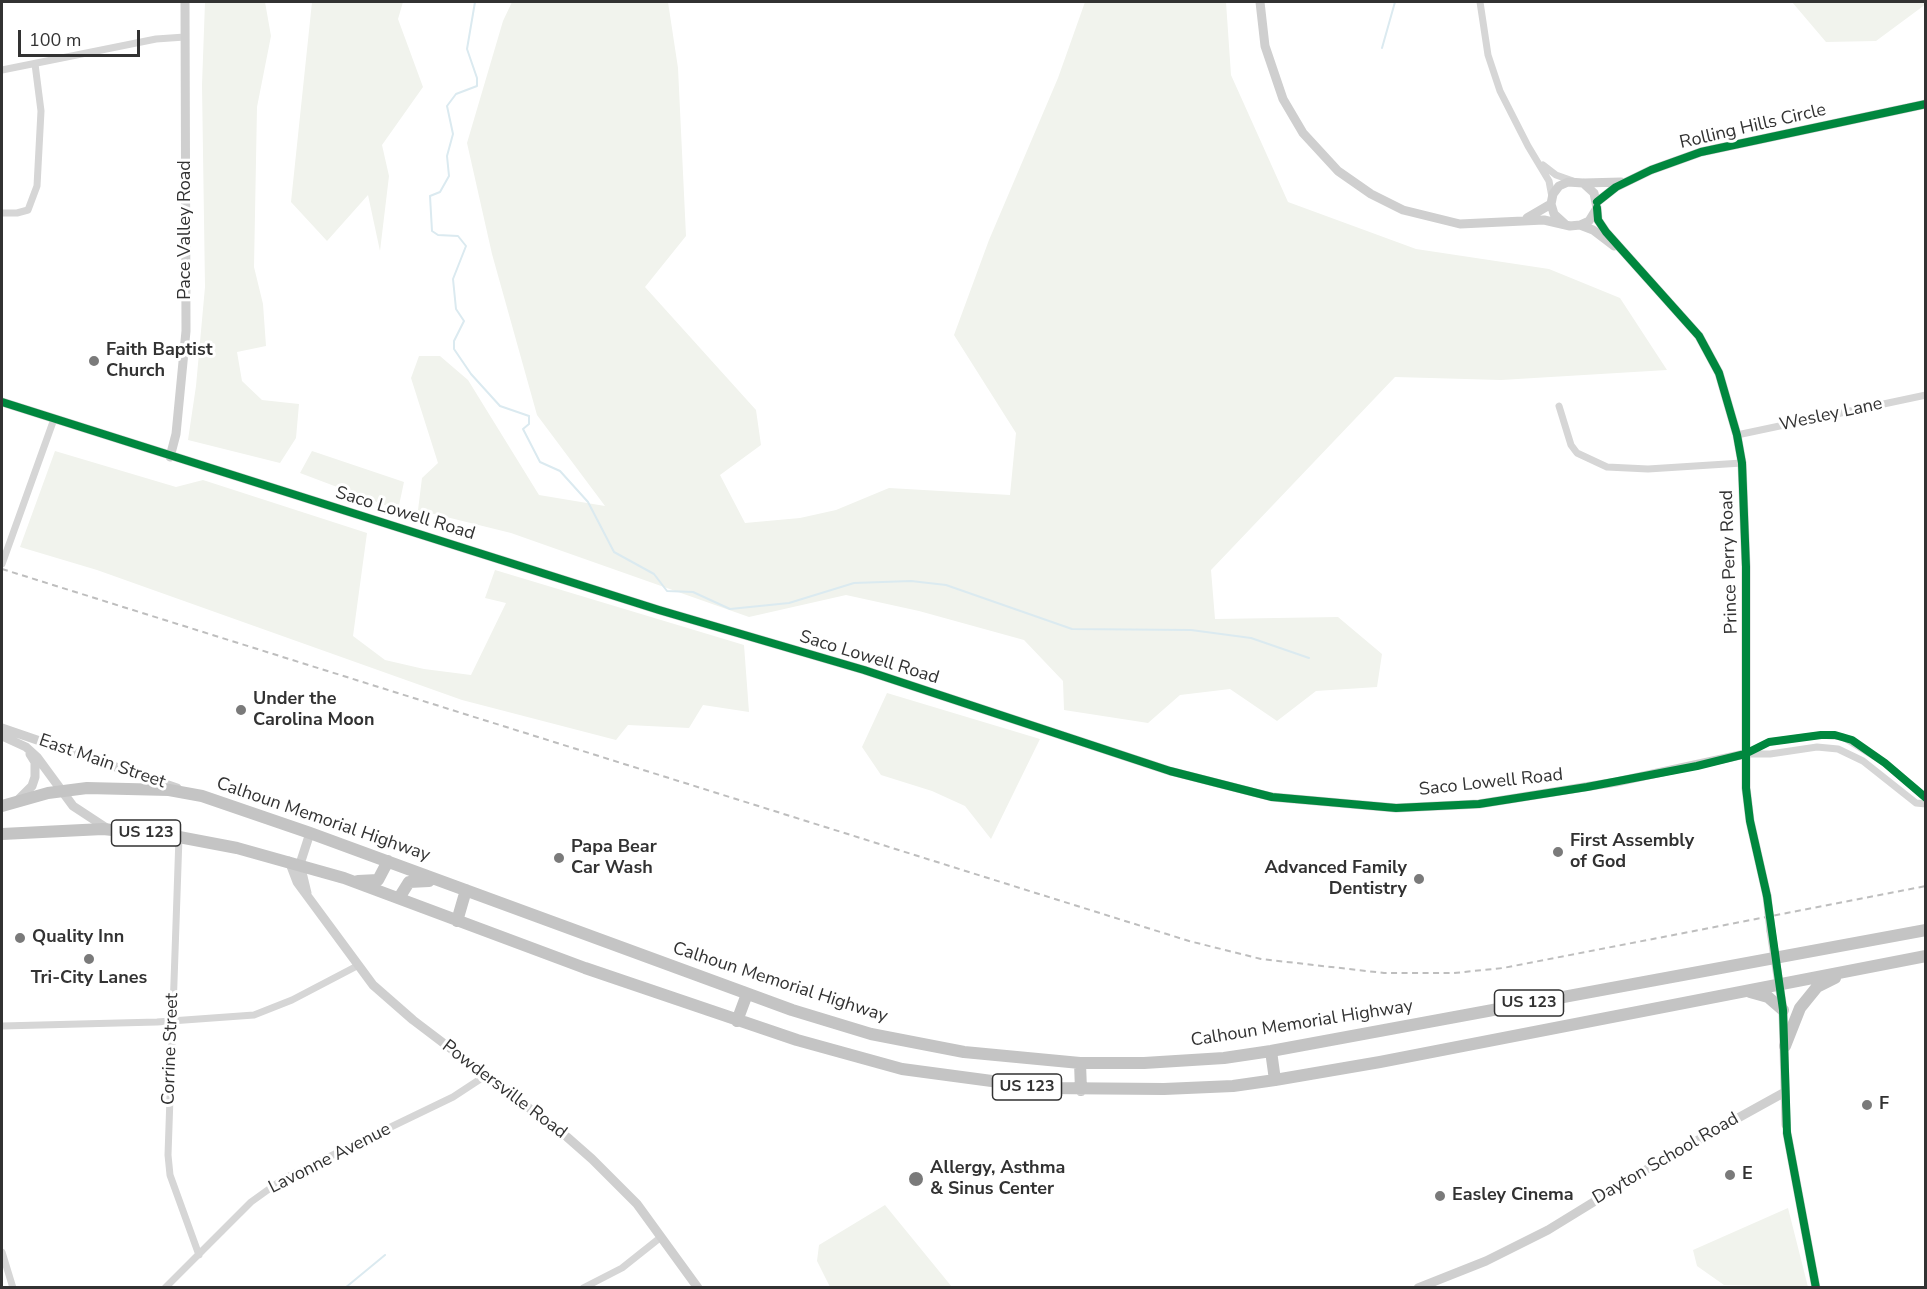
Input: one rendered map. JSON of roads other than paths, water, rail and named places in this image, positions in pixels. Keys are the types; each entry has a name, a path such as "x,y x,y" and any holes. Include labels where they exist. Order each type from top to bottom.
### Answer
{"highway":[{"name":"Calhoun Memorial Highway","path":"2,806 62,791 87,788 141,788 202,796 388,861 747,994 901,1041 964,1052 1080,1063 1207,1059 1271,1051 1926,930"},
{"name":"US 123","path":"2,834 111,830 179,837 294,862 353,881 457,921 737,1021 902,1069 981,1082 1081,1090 1233,1086 1275,1080 1926,956"},
{"path":"353,881 378,880 388,861"},
{"path":"399,898 409,882 442,881"},
{"path":"457,921 466,890"},
{"path":"1785,1046 1800,1008 1817,987 1849,971"},
{"path":"1746,991 1768,997 1783,1010"},
{"path":"737,1021 747,994"},
{"path":"1271,1051 1275,1080"},
{"path":"1080,1063 1081,1090"}],"street":[{"name":"Pace Valley Road","path":"170,457 176,435 186,331 186,2"},
{"path":"1260,2 1265,46 1283,99 1303,133 1338,171 1371,194 1403,210 1432,219 1460,224 1544,220 1580,225 1593,217 1597,205 1591,188 1556,175 1541,164"},
{"path":"1480,2 1488,55 1500,91 1528,146 1541,164 1552,189 1552,202 1557,218 1565,224"},
{"path":"2,70 156,39 186,37"},
{"path":"2,213 28,210 38,186 41,111 35,64"},
{"name":"Rolling Hills Circle","path":"1597,205 1630,180 1668,162 1701,152 1926,104"},
{"name":"Rolling Hills Circle","path":"1578,182 1613,184 1630,180"},
{"path":"1514,223 1537,215 1552,202 1559,186 1578,182"},
{"name":"Prince Perry Road","path":"1597,205 1598,220 1628,257 1700,336 1722,381 1737,435 1742,463 1748,645 1748,712 1745,754 1750,821 1767,896 1777,958 1785,1046 1786,1129 1816,1287"},
{"name":"Prince Perry Road","path":"1580,225 1593,230 1628,257"},
{"name":"Wesley Lane","path":"1737,435 1926,395"},
{"name":"Saco Lowell Road","path":"2,402 658,610 864,670 1170,771 1272,797 1396,808 1471,804 1587,787 1745,754"},
{"path":"1558,406 1571,445 1577,453 1607,467 1648,469 1742,463"},
{"path":"2,564 54,419"},
{"name":"East Main Street","path":"2,728 202,796"},
{"path":"1745,754 1769,742 1821,735 1843,737 1886,763 1926,798"},
{"name":"East Main Street","path":"2,736 26,747 80,812 111,830"},
{"path":"17,801 32,786 35,777 35,762 26,747"},
{"path":"1745,754 1770,754 1817,747 1838,749 1863,761 1916,802 1926,804"},
{"path":"294,862 310,833"},
{"name":"Corrine Street","path":"179,837 170,1175 199,1255"},
{"name":"Powdersville Road","path":"294,862 297,882 357,966 413,1020 567,1137 592,1159 637,1203 698,1287"},
{"path":"2,1026 173,1021 254,1015 292,1000 357,966"},
{"name":"Lavonne Avenue","path":"165,1287 251,1202 283,1179 453,1097 485,1076"},
{"name":"Dayton School Road","path":"1418,1287 1486,1261 1548,1230 1662,1160 1785,1092"},
{"path":"583,1287 622,1268 661,1237"},
{"path":"2,1252 13,1287"}],"waterway":[{"path":"475,2 467,49 477,78 477,86 456,94 447,106 453,134 447,156 449,176 440,192 430,196 432,231 438,235 458,236 466,246 453,279 456,309 464,321 454,341 454,349 471,374 500,406 529,416 529,424 523,429 540,462 560,471 588,502 614,552 654,574 667,591 693,592 730,609 789,603 854,583 911,581 946,585 1072,629 1191,630 1251,638 1309,658"},
{"path":"1382,48 1395,2"},
{"path":"345,1288 385,1255"}],"railway":[{"path":"2,569 1189,941 1261,959 1384,973 1454,973 1503,968 1926,886"}],"place":[{"name":"Faith Baptist Church","path":"94,361"},
{"name":"Under the Carolina Moon","path":"241,710"},
{"name":"First Assembly of God","path":"1558,852"},
{"name":"Papa Bear Car Wash","path":"559,858"},
{"name":"Advanced Family Dentistry","path":"1419,879"},
{"name":"Quality Inn","path":"20,938"},
{"name":"Tri-City Lanes","path":"89,959"},
{"name":"F","path":"1867,1105"},
{"name":"E","path":"1730,1175"},
{"name":"Allergy, Asthma & Sinus Center","path":"916,1179"},
{"name":"Easley Cinema","path":"1440,1196"}]}
